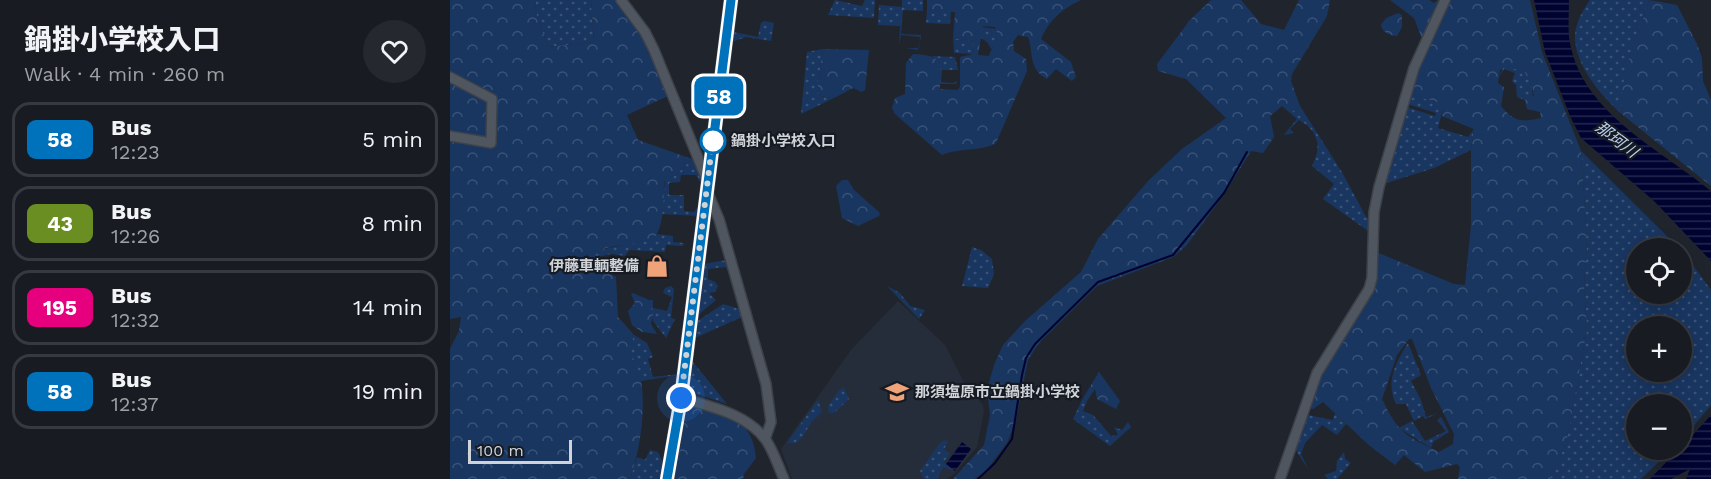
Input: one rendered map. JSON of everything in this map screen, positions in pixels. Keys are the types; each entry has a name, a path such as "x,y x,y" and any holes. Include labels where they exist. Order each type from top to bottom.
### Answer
{"main road":[{"path":"667,479 681,398 731,0"}],"street":[{"path":"621,0 645,32 654,50 719,219 766,384 771,422 765,439"},
{"path":"1280,479 1317,373 1369,290 1372,278 1372,239 1379,189 1413,68 1444,0"},
{"path":"450,77 492,99 491,154"},
{"path":"450,136 491,143"},
{"path":"681,398 734,415 748,423 765,439 784,479"}],"shaded area":[{"name":"那須塩原市立鍋掛小学校","path":"898,301 945,345 962,379 983,405 984,411 977,447 947,479 792,479 781,449 851,350"}],"green space":[{"path":"450,0 535,0 536,13 548,47 594,42 591,0 618,0 643,34 668,96 627,115 638,140 692,159 676,175 664,182 661,222 656,236 641,242 606,248 585,257 585,271 607,272 616,277 618,317 634,335 631,349 640,373 643,405 637,455 630,479 450,479 450,349 459,331 461,317 450,319"},
{"path":"535,0 591,0 594,42 548,47 536,13"},
{"path":"835,0 862,6 865,0 875,0 874,18 828,15"},
{"path":"902,0 923,0 923,11 903,10 901,34 921,35 920,42 920,37 901,35 899,45 900,26 878,25 879,5 902,7"},
{"path":"927,0 1081,0 1057,16 1041,39 1071,62 1076,77 1072,81 1056,69 1047,79 1041,75 1034,66 1028,37 1018,35 1013,42 1014,51 1026,59 1027,71 996,143 991,146 942,155 895,114 892,108 895,98 905,94 906,63 913,54 937,60 940,63 940,89 957,90 960,87 960,57 973,54 975,41 953,38 955,12 927,10","holes":["983,26 995,27 997,40 989,56 978,55"]},
{"path":"1211,0 1241,0 1261,24 1284,30 1299,0 1330,0 1327,16 1292,74 1291,81 1300,106 1290,113 1282,106 1270,116 1274,137 1263,153 1251,151 1223,196 1186,246 1173,257 1097,286 1039,343 1028,360 1016,420 1007,443 985,472 974,479 953,479 984,445 990,415 987,390 1003,345 1025,321 1081,272 1098,239 1149,180 1182,149 1226,118 1186,79 1158,71 1157,64 1190,20"},
{"path":"1390,0 1429,0 1434,3 1438,0 1530,0 1542,52 1581,151 1587,242 1584,286 1587,330 1566,444 1550,479 1458,479 1460,467 1457,464 1425,472 1404,455 1395,465 1370,446 1323,402 1313,409 1307,408 1318,375 1361,309 1376,252 1454,284 1465,285 1471,225 1471,150 1474,129 1442,116 1443,109 1440,103 1409,94 1422,39 1414,18","holes":["1505,67 1524,71 1532,86 1534,96 1525,100 1527,109 1540,112 1541,118 1518,120 1501,106 1504,87 1498,83 1500,70","1409,339 1412,339 1431,388 1454,434 1453,444 1439,452 1404,432 1393,420 1382,399 1397,355"]},
{"path":"1590,0 1649,0 1626,72 1622,101 1623,115 1598,90 1579,58 1575,35 1580,16"},
{"path":"1649,0 1677,5 1702,58 1703,81 1711,100 1711,186 1623,115 1622,100 1626,71"},
{"path":"927,10 951,11 950,24 926,23"},
{"path":"1398,13 1402,15 1402,27 1397,36 1385,32 1381,25 1386,18"},
{"path":"764,21 774,23 771,41 746,37 732,42 734,32 758,37 761,23"},
{"path":"982,27 996,29 998,42 991,49 988,43 980,37"},
{"path":"953,38 975,41 973,54 954,53"},
{"path":"823,49 817,91 820,96 834,98 801,114 807,52"},
{"path":"823,49 869,50 865,90 862,92 853,88 834,98 820,96 817,91"},
{"path":"932,56 955,57 958,70 942,70 941,82 957,81 956,84 939,84 940,63"},
{"path":"1504,66 1524,71 1532,86 1533,99 1525,100 1517,97 1516,85 1512,81 1515,73 1504,69 1498,79"},
{"path":"1409,94 1440,103 1443,109 1438,128 1468,137 1474,129 1471,150 1434,168 1383,184 1406,107 1435,116 1436,113 1407,104"},
{"path":"1300,106 1343,174 1366,217 1372,220 1371,233 1323,199 1334,184 1312,166 1318,146 1311,129 1299,120 1290,129 1294,133 1284,135 1297,119 1290,113"},
{"path":"1581,151 1669,238 1626,238 1626,304 1692,304 1692,264 1711,290 1711,405 1692,428 1692,394 1626,394 1626,460 1661,460 1641,479 1550,479 1566,443 1587,330 1584,286 1587,242"},
{"path":"692,159 701,178 701,184 696,175 681,175 680,182 669,183 669,195 684,195 684,211 694,212 700,204 699,216 662,214 665,179 676,175"},
{"path":"842,180 848,180 854,190 880,213 879,216 858,226 842,218 836,186"},
{"path":"657,234 673,236 673,242 684,243 683,246 666,245 665,252 629,250 625,256 611,254 585,260 589,253 636,242"},
{"path":"972,247 981,250 992,259 994,274 988,288 962,286"},
{"path":"727,260 734,283 726,267 708,269 708,279 718,286 715,292 709,293 716,300 697,316 703,264"},
{"path":"671,286 674,289 671,318 675,319 666,338 653,321 649,300 653,300 653,308 667,311 672,297 663,293 665,288"},
{"path":"887,286 900,293 910,306 925,310 919,319"},
{"path":"631,294 649,300 653,314 651,324 657,334 642,332 632,325 628,311 635,303"},
{"path":"723,304 740,309 742,317 695,338 696,322"},
{"path":"634,335 647,343 653,357 648,359 653,377 678,374 681,355 679,375 641,381 629,349"},
{"path":"1408,343 1421,375 1411,381 1421,400 1426,417 1438,413 1425,419 1423,416 1414,421 1406,404 1396,404 1392,388 1393,372"},
{"path":"693,362 727,404 691,392 689,389"},
{"path":"1099,372 1120,401 1116,409 1097,399 1095,389 1087,401 1083,398"},
{"path":"844,388 849,399 834,413 829,413 828,407 839,390"},
{"path":"1083,398 1087,401 1083,411 1093,415 1111,436 1118,435 1114,427 1122,430 1128,422 1131,427 1110,446 1073,419"},
{"path":"818,400 822,412 812,421 799,440 787,443"},
{"path":"693,406 736,420 749,434 754,444 756,458 743,479 674,479 686,413"},
{"path":"1335,413 1346,424 1337,435 1322,425 1305,443 1301,454 1308,469 1295,449 1305,418 1308,415 1333,420"},
{"path":"1441,417 1449,432 1433,442 1431,448 1399,428 1412,421 1425,441 1446,431 1437,420"},
{"path":"945,440 948,442 944,449 950,454 944,462 955,471 943,467 937,479 924,479 920,471 940,443"},
{"path":"650,450 658,452 664,465 662,479 630,479 637,457 645,460"},
{"path":"1344,452 1345,459 1351,463 1337,479 1328,479 1324,475 1336,471 1337,461"}],"water":[{"name":"那珂川","path":"1534,0 1569,0 1569,37 1576,63 1588,87 1624,126 1711,191 1711,261 1692,241 1692,238 1689,238 1654,201 1581,138 1545,52"},
{"path":"1711,415 1711,479 1686,479 1690,469 1671,479 1650,479 1668,460 1692,460 1692,436"},
{"path":"962,442 971,449 955,471 946,464"}],"waterway":[{"path":"978,479 995,463 1012,439 1026,358 1035,344 1098,282 1173,255 1224,193 1247,152"}],"bus line":[{"name":"58","path":"667,479 681,398 731,0"}],"place":[{"name":"鍋掛小学校入口","path":"713,141"},
{"name":"伊藤車輌整備","path":"657,266"},
{"name":"那須塩原市立鍋掛小学校","path":"897,392"}],"route":[{"path":"681,398 713,138 713,141"}]}
